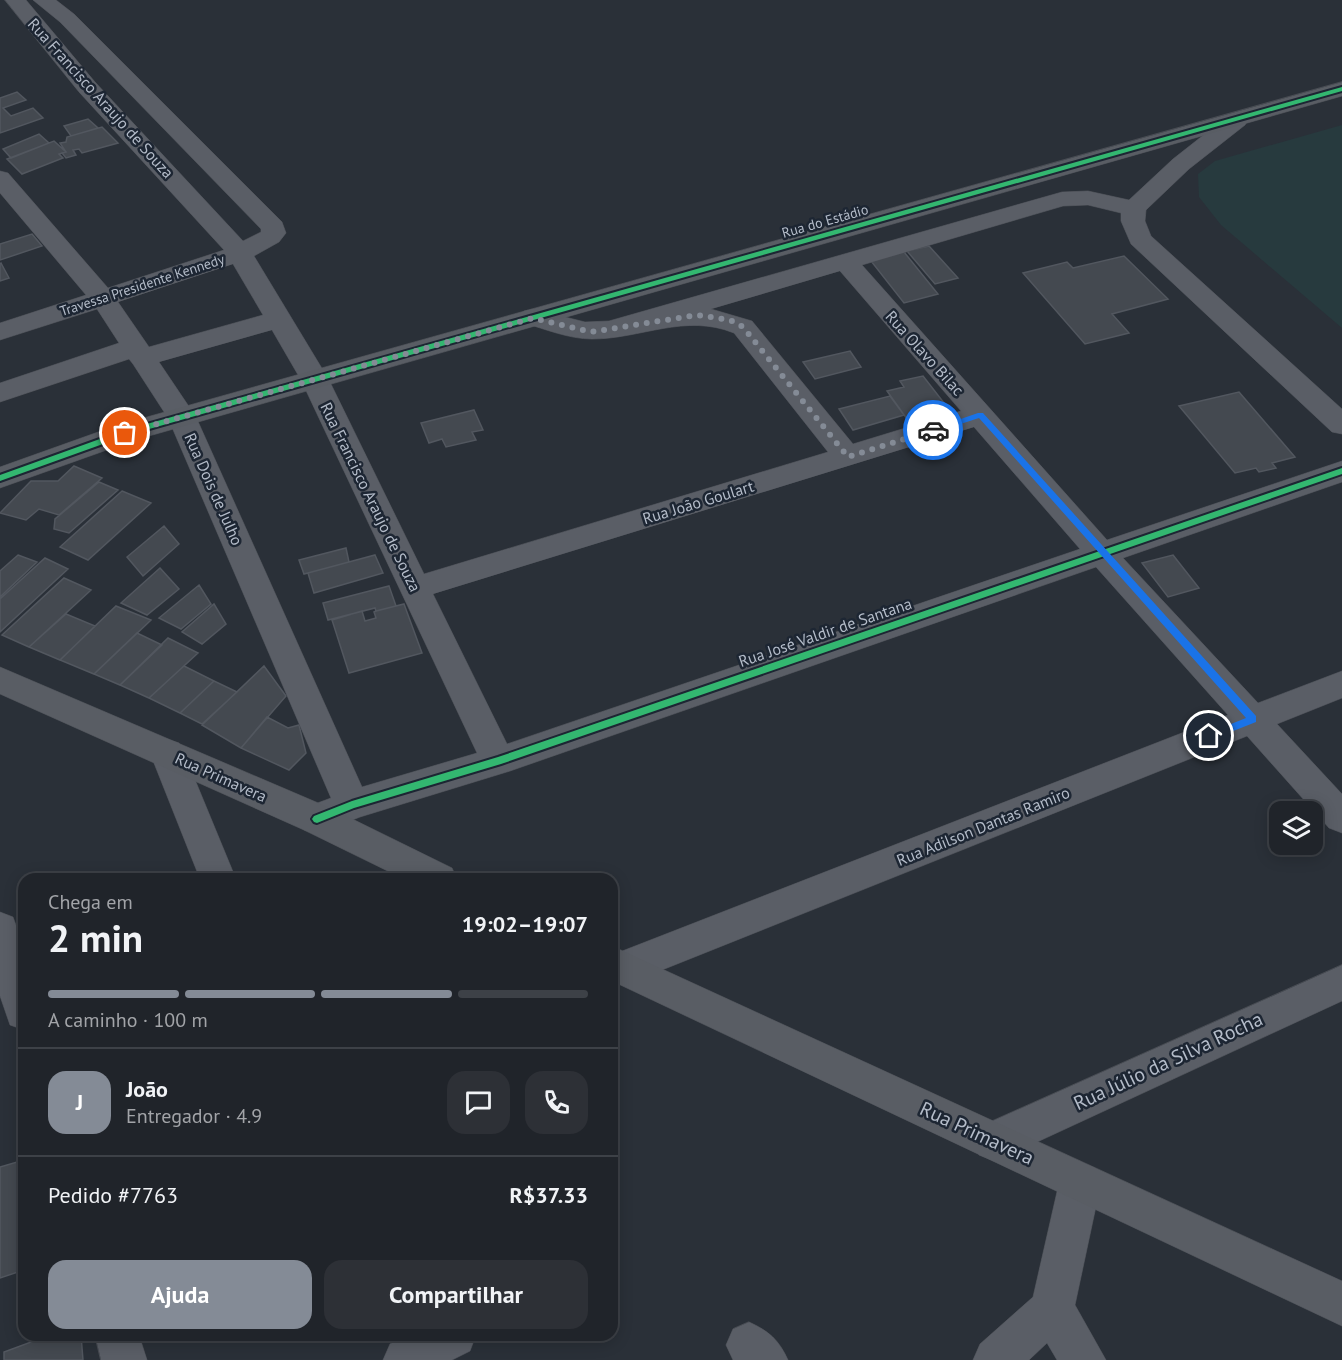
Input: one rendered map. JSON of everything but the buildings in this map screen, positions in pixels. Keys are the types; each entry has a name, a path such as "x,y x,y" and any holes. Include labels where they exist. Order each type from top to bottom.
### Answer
{"street":[{"name":"Rua Francisco Araujo de Souza","path":"15,0 87,87 240,253 315,380 498,761"},
{"name":"Travessa Presidente Kennedy","path":"0,332 240,253 270,237 274,232 273,227 67,18 43,0"},
{"name":"Rua do Estádio","path":"0,478 125,433 1342,89"},
{"path":"1237,120 1181,164 1134,208 1133,221 1140,239 1342,425"},
{"name":"Rua Dois de Julho","path":"0,178 103,299 182,417 352,805"},
{"path":"619,327 1062,199 1088,198 1134,208"},
{"name":"Rua Olavo Bilac","path":"846,263 1100,552 1342,818"},
{"path":"533,318 591,332 697,315 730,320 743,327 848,457"},
{"path":"0,393 139,353 279,319"},
{"name":"Rua João Goulart","path":"415,588 981,415"},
{"name":"Rua José Valdir de Santana","path":"317,819 352,805 498,761 1100,552 1342,471"},
{"name":"Rua Primavera","path":"0,680 317,819 427,873"},
{"name":"Rua Adilson Dantas Ramiro","path":"618,966 1342,684"},
{"path":"167,753 216,873"},
{"path":"0,928 18,991"},
{"name":"Rua Primavera","path":"618,966 1342,1304"},
{"name":"Rua Júlio da Silva Rocha","path":"994,1141 1342,982"},
{"path":"996,1360 1052,1309 1080,1183"},
{"path":"1052,1309 1083,1360"},
{"path":"119,1341 124,1360"},
{"path":"407,1353 438,1341"}],"green space":[{"path":"1342,125 1342,328 1221,225 1199,197 1198,174 1215,161"}],"cycle path":[{"path":"0,478 125,433 1342,89"},
{"path":"317,819 352,805 498,761 1342,471"}],"way so far":[{"path":"125,433 533,318 591,332 697,315 730,320 743,327 848,457 933,430"}],"route":[{"path":"933,430 981,415 1100,552 1253,719 1209,736"}]}
